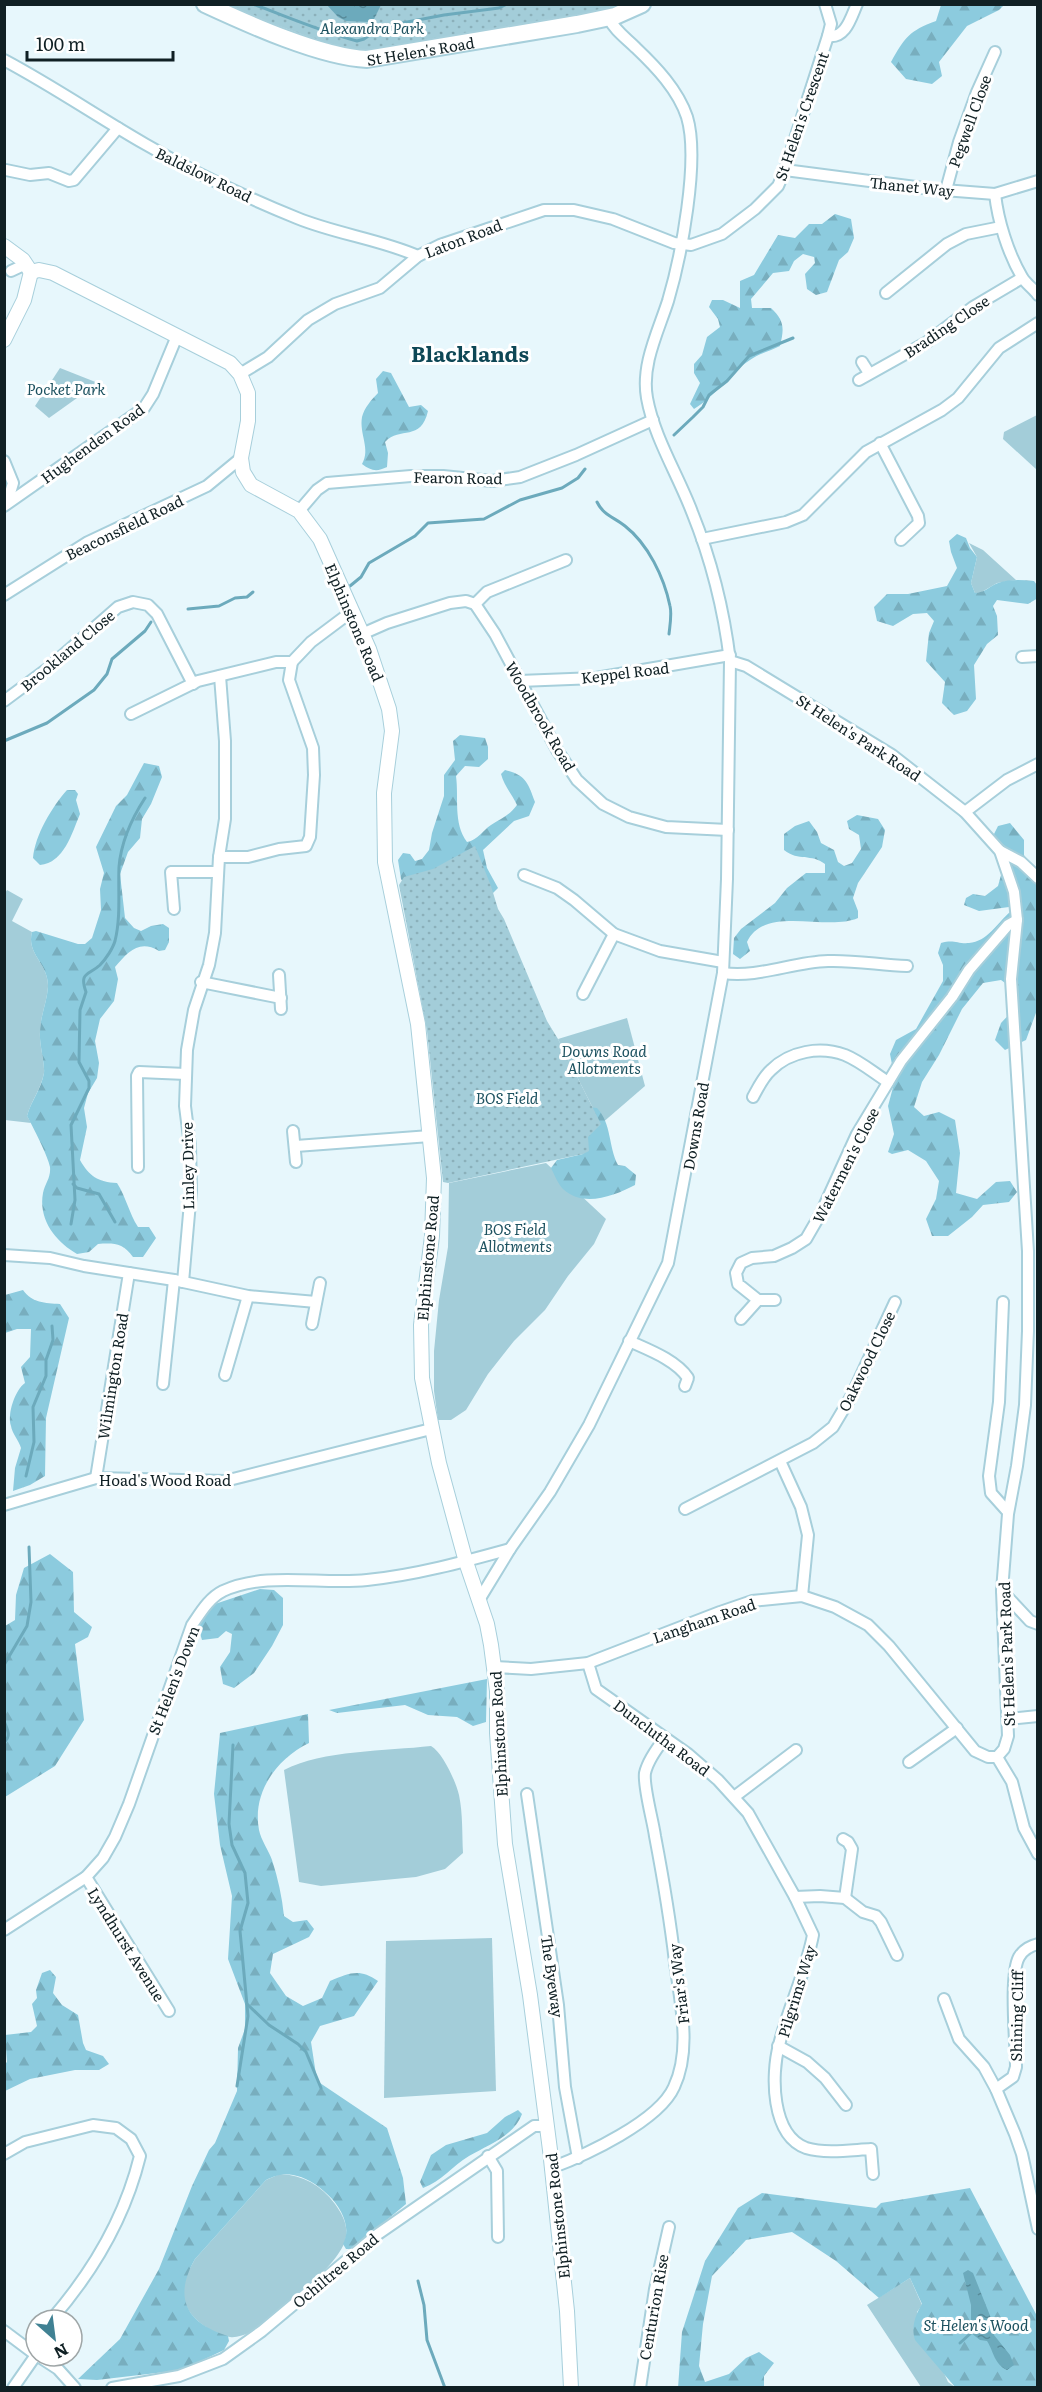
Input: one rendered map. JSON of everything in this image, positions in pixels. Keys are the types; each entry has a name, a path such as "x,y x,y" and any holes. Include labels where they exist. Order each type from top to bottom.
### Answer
{"main road":[{"name":"St Helen's Road","path":"205,4 300,42 337,55 361,59 609,18 642,4"}],"street":[{"name":"St Helen's Crescent","path":"682,245 700,243 730,228 755,209 778,186 828,36 831,24 825,4"},
{"path":"828,36 834,37 841,34 857,4"},
{"path":"609,18 612,26 647,58 671,86 686,115 691,140 682,245 673,284 648,360 645,380 653,420 702,539 728,637 730,658"},
{"name":"Pegwell Close","path":"946,190 973,102 995,52"},
{"name":"Baldslow Road","path":"4,60 37,77 161,153 297,218 418,256"},
{"path":"6,170 30,175 49,173 69,181 74,180 118,128"},
{"name":"Thanet Way","path":"785,170 995,194 1038,181"},
{"path":"995,194 1001,227 1022,278 1038,295"},
{"name":"Laton Road","path":"240,374 268,357 308,320 335,304 380,288 418,256 440,245 544,210 574,210 593,214 682,245"},
{"path":"893,292 947,244 966,234 1001,227"},
{"path":"4,246 28,268"},
{"path":"4,340 24,300 28,268"},
{"path":"11,271 28,268 53,273 230,363 240,374"},
{"name":"Brading Close","path":"859,380 927,342 973,307 1022,278"},
{"path":"702,539 795,519 802,515 855,461 880,443 942,410 958,398 999,348 1038,323"},
{"name":"Hughenden Road","path":"6,505 144,408 153,394 177,336"},
{"path":"862,362 869,373"},
{"name":"Elphinstone Road","path":"240,374 248,393 249,407 241,458 243,472 251,486 299,511 320,539 362,634 385,691 389,709 392,731 384,793 385,862 418,1024 434,1178 434,1210 421,1325 421,1359 431,1429 466,1562 487,1624 494,1667 505,1844 530,1995 546,2126 567,2311 571,2388"},
{"name":"Fearon Road","path":"299,511 317,490 327,483 411,476 442,476 492,481 520,477 576,455 653,420"},
{"path":"880,443 918,516 919,523 901,540"},
{"name":"Beaconsfield Road","path":"4,594 88,542 207,486 241,458"},
{"path":"4,461 13,483 6,505"},
{"name":"Hughenden Road","path":"13,483 20,487 35,484"},
{"path":"362,634 387,623 450,603 466,601 475,604 488,592 566,560"},
{"name":"Brookland Close","path":"4,701 47,669 118,607 133,602 148,605 157,614 193,684"},
{"name":"Woodbrook Road","path":"475,604 495,634 557,750 578,780 603,804 629,817 666,827 728,830"},
{"path":"219,857 248,857 279,849 306,846 310,837 315,775 313,748 289,680 292,662 311,642 351,612"},
{"path":"1022,657 1038,656"},
{"name":"Keppel Road","path":"519,681 596,678 730,658"},
{"name":"St Helen's Park Road","path":"730,658 882,748 965,812 999,851 1014,892 1017,920 1011,979 1028,1251 1028,1331 1025,1405 1008,1512 1002,1591 1008,1736 1004,1749 997,1757"},
{"name":"Downs Road","path":"479,1600 510,1549 550,1492 589,1425 668,1263 723,967 728,830 730,658"},
{"path":"131,714 193,684 276,662 292,662"},
{"name":"Linley Drive","path":"163,1384 191,1191 186,1074 194,1010 201,982 209,965 215,933 219,857 225,819 224,716 220,676"},
{"path":"965,812 1007,780 1038,764"},
{"path":"999,851 1021,862 1038,878"},
{"path":"174,909 171,872 218,872"},
{"path":"524,875 557,888 614,934 660,951 723,967 741,975 826,961 903,966 898,978"},
{"name":"Watermen's Close","path":"758,1300 738,1284 736,1273 741,1263 752,1258 774,1256 806,1239 821,1213 857,1134 901,1061 952,997 969,970 1008,925 1017,920"},
{"path":"582,987 614,934"},
{"path":"201,982 281,1004 279,975"},
{"path":"753,1097 771,1069 807,1051 823,1050 844,1055 888,1082"},
{"path":"138,1167 139,1072 186,1074"},
{"path":"293,1131 296,1162"},
{"path":"296,1146 430,1136"},
{"path":"4,1255 50,1258 248,1296 316,1302"},
{"name":"Wilmington Road","path":"96,1478 129,1273"},
{"path":"312,1324 320,1283"},
{"path":"225,1375 248,1296"},
{"path":"741,1318 758,1300 775,1300"},
{"name":"Oakwood Close","path":"685,1509 813,1443 832,1427 852,1395 895,1302"},
{"path":"1004,1302 999,1402 989,1476 992,1493 998,1503 1008,1512"},
{"path":"629,1341 682,1370 688,1378 685,1386"},
{"name":"Hoad's Wood Road","path":"4,1504 96,1478 225,1481 431,1429"},
{"path":"780,1461 801,1507 808,1535 801,1596"},
{"path":"466,1562 510,1549"},
{"name":"St Helen's Down","path":"4,1930 86,1877 103,1858 129,1804 182,1649 192,1625 207,1603 221,1592 241,1585 278,1581 365,1581 407,1576 466,1562"},
{"path":"1002,1591 1030,1621 1038,1624"},
{"name":"Langham Road","path":"494,1667 531,1669 588,1663 752,1601 801,1596 835,1607 868,1625 889,1646 975,1751 988,1757 997,1757"},
{"name":"Dunclutha Road","path":"588,1663 596,1689 688,1754 748,1813 795,1897 813,1935"},
{"path":"1009,1719 1038,1716"},
{"path":"909,1762 957,1728"},
{"name":"Friar's Way","path":"551,2168 578,2158 651,2116 674,2089 682,2063 684,2036 680,2000 667,1900 645,1774 655,1750 665,1737"},
{"path":"734,1797 796,1750"},
{"path":"997,1757 1012,1782 1024,1828 1038,1854"},
{"name":"The Byeway","path":"527,1794 558,2005 565,2087 578,2158"},
{"path":"843,1839 852,1849 845,1898"},
{"name":"Lyndhurst Avenue","path":"86,1877 169,2011"},
{"path":"795,1897 845,1898 863,1912 876,1916 897,1955"},
{"name":"Pilgrims Way","path":"813,1935 778,2046 777,2112 784,2128 796,2142 807,2148 826,2151 871,2149 873,2174"},
{"name":"Shining Cliff","path":"996,2089 1013,2077 1016,2067 1015,1978 1018,1958 1030,1946 1038,1944"},
{"path":"944,1999 959,2039 984,2067 996,2089 1022,2154 1038,2229"},
{"name":"Pilgrims Way","path":"778,2046 807,2062 825,2078 846,2105"},
{"path":"4,2154 25,2142 93,2125 116,2128 131,2139 140,2156 134,2180 116,2222 84,2279 61,2308"},
{"name":"Ochiltree Road","path":"112,2388 179,2376 223,2359 262,2331 378,2234 534,2126 546,2126"},
{"path":"488,2156 497,2171 498,2237"},
{"name":"Centurion Rise","path":"640,2388 655,2289 669,2227"},
{"path":"4,2331 24,2345"},
{"path":"13,2388 28,2368"},
{"path":"56,2368 75,2388"}],"green space":[{"name":"Alexandra Park","path":"222,5 622,5 613,9 375,52 339,48"},
{"path":"941,5 1004,5 999,10 967,26 939,62 942,76 932,84 906,79 891,62 909,36 936,21"},
{"path":"835,214 851,219 854,238 848,252 839,260 827,292 816,295 807,289 805,274 815,263 814,257 803,254 794,261 789,271 773,273 751,299 752,308 771,308 779,317 783,330 780,346 757,356 742,366 694,409 690,404 700,383 694,373 694,364 702,355 707,337 720,327 718,319 709,307 712,300 723,300 740,308 740,281 754,275 778,235 795,238 809,224 822,224"},
{"name":"Pocket Park","path":"60,368 98,383 49,418 35,406"},
{"path":"383,371 391,373 409,407 421,405 428,411 420,427 391,437 385,442 388,453 387,467 374,470 362,464 365,447 362,417 366,407 378,393 376,379"},
{"path":"1037,415 1037,470 1003,439 1004,432"},
{"path":"957,534 966,538 977,557 971,583 975,593 1002,582 1034,581 1037,585 1038,598 1028,604 997,600 993,606 997,616 998,635 987,644 974,665 976,699 967,711 954,715 942,703 945,682 926,661 929,633 934,621 927,613 913,614 893,626 877,621 874,607 887,594 908,594 947,586 957,568 949,541"},
{"path":"969,543 983,550 1016,580 997,583 980,593 975,593 971,583 977,557"},
{"path":"460,735 485,738 488,747 488,759 479,767 465,766 456,776 458,819 467,842 477,837 517,805 502,778 501,774 505,770 522,777 535,802 529,816 514,821 483,850 487,868 498,888 490,896 405,885 401,879 398,860 403,853 410,854 415,861 422,859 429,850 444,796 444,775 455,760 453,741"},
{"path":"144,763 159,766 162,777 142,819 140,838 128,852 120,874 125,918 134,928 141,931 163,924 169,928 169,942 165,950 159,951 146,946 134,949 115,967 118,979 114,1001 100,1019 95,1041 99,1063 97,1078 88,1093 84,1108 87,1127 80,1160 95,1177 117,1183 138,1227 149,1227 156,1238 143,1257 133,1257 122,1246 109,1244 98,1244 89,1252 77,1254 56,1237 46,1221 42,1203 50,1167 27,1116 44,1073 40,1032 48,987 45,972 32,947 32,932 36,931 78,944 85,944 92,938 101,910 100,889 104,873 96,847 116,806 127,795"},
{"path":"67,790 75,790 78,794 76,800 80,814 61,853 48,863 40,865 33,858 37,840 50,813"},
{"path":"857,815 878,819 885,830 882,847 858,883 853,898 858,918 830,922 782,921 768,924 756,931 747,942 750,951 740,959 733,954 734,938 741,929 775,903 787,888 806,873 825,873 825,864 820,861 795,856 784,850 784,834 795,826 809,821 821,843 834,850 838,862 844,866 852,863 861,849 859,835 849,829 847,821"},
{"path":"1010,823 1024,840 1024,855 1037,877 1037,1010 1026,1040 1005,1050 995,1040 1001,1023 1018,1005 1016,991 1001,980 983,983 962,1009 939,1055 922,1082 914,1107 924,1116 939,1112 955,1120 960,1153 956,1193 977,1199 996,1182 1010,1181 1017,1192 1009,1202 983,1205 948,1236 932,1236 926,1219 936,1199 939,1181 926,1161 908,1150 892,1154 888,1152 894,1134 888,1106 895,1080 890,1054 896,1040 916,1029 943,981 943,965 938,953 941,943 975,942 987,935 1010,912 1009,907 979,911 964,905 966,898 973,894 985,896 998,886 1006,857 993,836 998,826"},
{"name":"BOS Field","path":"475,846 498,909 547,1021 601,1124 588,1137 589,1151 583,1154 448,1183 443,1182 427,1031 399,885 404,877 433,869"},
{"path":"7,890 23,899 12,921 32,932 32,947 45,972 48,987 40,1032 44,1073 27,1116 31,1123 5,1120 4,895"},
{"name":"Downs Road Allotments","path":"627,1018 645,1086 601,1124 558,1039"},
{"path":"588,1107 597,1108 602,1114 618,1165 625,1166 636,1175 635,1185 618,1193 589,1199 571,1195 563,1189 551,1168 557,1160 583,1154 588,1137"},
{"name":"BOS Field Allotments","path":"546,1163 606,1219 594,1244 568,1276 545,1310 514,1341 488,1374 466,1410 451,1420 438,1420 434,1391 434,1351 439,1300 448,1247 449,1183"},
{"path":"23,1290 35,1300 60,1304 69,1318 46,1418 45,1476 13,1491 15,1468 21,1448 12,1429 10,1415 15,1397 25,1383 21,1367 30,1357 31,1329 17,1329 5,1333 5,1295"},
{"path":"50,1554 73,1572 74,1612 92,1627 88,1637 75,1644 84,1720 55,1766 5,1797 5,1626 15,1620 16,1595 24,1568"},
{"path":"260,1589 274,1590 283,1598 283,1625 254,1673 234,1688 223,1684 220,1667 230,1652 232,1634 226,1631 218,1638 202,1640 198,1627 212,1605"},
{"path":"487,1679 486,1722 473,1726 457,1717 428,1715 405,1705 337,1713 329,1710"},
{"path":"308,1714 309,1743 286,1758 269,1779 259,1803 258,1816 260,1834 276,1874 284,1916 293,1922 307,1920 314,1929 309,1937 273,1954 270,1973 286,1996 303,2006 322,1998 330,1981 343,1976 360,1973 378,1981 354,2016 320,2026 311,2042 317,2081 387,2128 403,2178 406,2204 352,2249 346,2249 343,2244 346,2233 345,2222 341,2211 324,2191 303,2178 293,2175 276,2176 266,2180 195,2259 188,2273 185,2297 188,2307 193,2316 202,2324 228,2336 229,2341 224,2350 182,2370 97,2380 78,2379 120,2339 159,2269 192,2186 209,2150 215,2143 237,2091 238,2048 245,2029 245,2004 228,1959 232,1896 220,1845 214,1794 220,1733"},
{"path":"431,1746 444,1761 459,1795 463,1853 445,1869 416,1877 321,1886 299,1882 284,1770 299,1763 336,1755"},
{"path":"492,1938 496,2091 384,2098 386,1941"},
{"path":"50,1970 56,1977 53,1993 62,2005 78,2015 86,2050 103,2056 109,2064 99,2070 75,2070 30,2079 5,2091 5,2064 7,2062 5,2035 31,2032 37,2026 32,2004 37,1998 36,1990 42,1973"},
{"path":"518,2110 522,2114 507,2134 469,2156 423,2188 420,2182 431,2155 446,2145 487,2133 505,2117"},
{"path":"280,2174 304,2179 324,2191 342,2215 346,2237 332,2262 319,2276 249,2333 230,2337 215,2332 200,2323 189,2310 183,2295 184,2281 195,2259 266,2180"},
{"name":"St Helen's Wood","path":"970,2188 1037,2316 1037,2387 955,2387 915,2340 914,2322 922,2304 910,2278 879,2298 836,2261 792,2232 746,2240 712,2276 703,2324 699,2366 705,2382 729,2374 746,2358 759,2352 774,2363 764,2376 764,2387 678,2388 682,2332 705,2261 738,2208 762,2193 876,2208 881,2203"},
{"path":"910,2278 922,2305 917,2312 948,2382 955,2387 921,2387 867,2305"}],"water":[{"path":"327,5 381,5 374,19 369,22 346,21 338,17"},
{"path":"968,2270 973,2273 991,2318 994,2335 1010,2355 1014,2365 1007,2370 997,2361 987,2341 980,2340 971,2333 971,2305 963,2273"}],"waterway":[{"path":"253,4 357,41 381,27 444,15 499,8 507,4"},
{"path":"674,435 703,407 709,395 727,381 749,356 793,338"},
{"path":"350,586 361,577 369,563 415,536 428,523 484,519 520,500 562,488 578,478 585,469"},
{"path":"597,502 606,513 633,533 654,562 664,584 670,606 669,634"},
{"path":"188,609 219,606 235,598 247,597 253,592"},
{"path":"4,741 47,723 94,690 107,674 112,659 145,631 151,622"},
{"path":"71,1224 75,1200 71,1125 89,1088 89,1081 79,1062 80,1010 86,992 84,978 105,960 115,941 119,913 119,867 122,848 145,798"},
{"path":"73,1184 77,1188 99,1194 115,1222"},
{"path":"26,1476 34,1442 33,1407 46,1376 46,1360 53,1340 52,1326"},
{"path":"4,1665 27,1626 31,1602 29,1547"},
{"path":"4,1721 8,1735 4,1742"},
{"path":"233,1745 229,1824 232,1845 245,1873 248,1903 240,1931 248,2016 237,2086"},
{"path":"247,2004 269,2025 306,2052 321,2088"},
{"path":"418,2281 424,2305 427,2340 445,2388"},
{"path":"960,2343 971,2333"}],"district":[{"name":"Blacklands","path":"470,352"}]}
